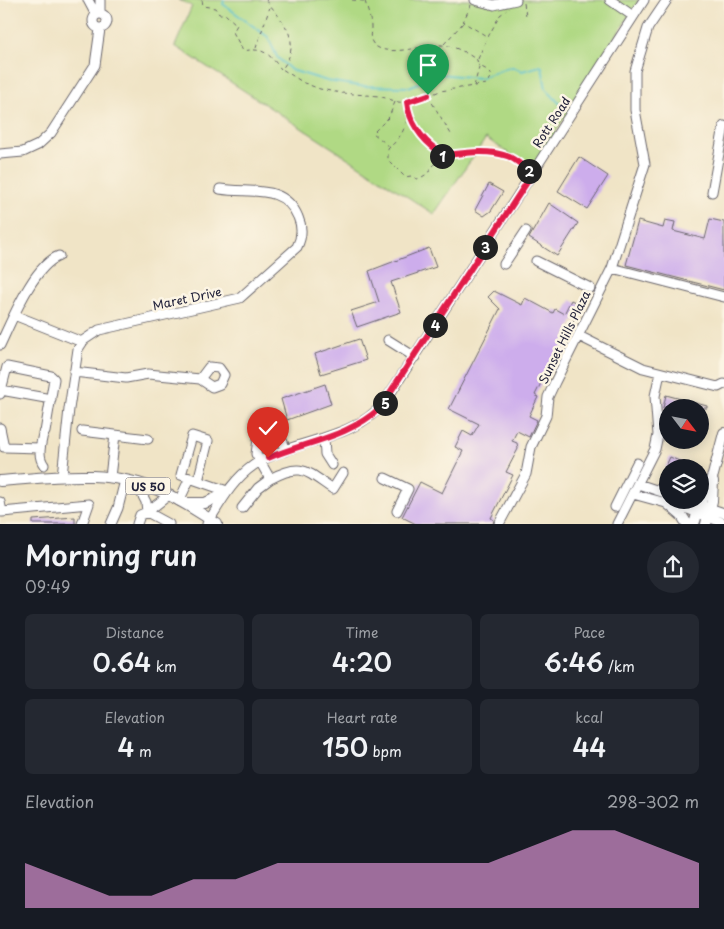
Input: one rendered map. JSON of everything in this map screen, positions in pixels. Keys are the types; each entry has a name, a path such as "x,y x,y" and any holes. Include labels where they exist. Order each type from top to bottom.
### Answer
{"main road":[{"path":"694,524 704,513 724,433"},
{"name":"US 50","path":"0,481 62,476 110,477 136,483 169,495 212,522"},
{"path":"709,479 712,476"},
{"path":"182,502 205,503 226,492"},
{"path":"676,509 686,524"}],"street":[{"path":"0,154 23,152 38,145 51,133 95,65 100,29 106,24 107,18 98,14 88,0"},
{"path":"98,14 100,0"},
{"path":"474,0 494,5 516,0"},
{"path":"610,0 633,16"},
{"name":"Rott Road","path":"212,522 226,492 240,476 260,461 355,426 375,413 390,396 644,0"},
{"name":"Sunset Hills Plaza","path":"500,524 526,474 531,447 546,416 551,389 612,268 645,164 635,110 635,71 648,28 667,0"},
{"path":"712,192 724,126"},
{"name":"Maret Drive","path":"82,342 99,330 240,298 297,247 301,236 301,225 292,206 285,199 272,192 239,192 220,189"},
{"path":"504,264 526,231"},
{"path":"0,345 14,315 38,275 46,264 60,256"},
{"path":"536,261 600,293"},
{"path":"612,268 724,297"},
{"path":"14,315 82,342 74,372 62,476"},
{"path":"579,336 643,368 721,386 724,395"},
{"path":"388,340 415,357"},
{"path":"44,478 46,432 51,399 53,378 9,367 5,371 0,392 51,399"},
{"path":"74,372 126,378 148,374 200,379"},
{"path":"617,524 656,444 658,435 655,396 660,373"},
{"path":"0,428 4,447 40,448"},
{"path":"82,431 148,439"},
{"path":"44,465 40,459 40,448 43,434 46,432"},
{"path":"270,479 256,454 256,443 260,436 266,432 277,435 284,443 285,451"},
{"path":"110,477 115,435"},
{"path":"324,438 325,454 332,465"},
{"path":"615,507 637,463"},
{"path":"242,508 258,488 270,479 288,470 300,469 333,489 343,473"},
{"path":"182,502 190,478 226,492"},
{"path":"385,478 408,489 397,511"},
{"path":"111,524 118,508 125,480"},
{"path":"136,483 146,502 137,524"},
{"path":"638,484 659,494"},
{"path":"633,494 659,498"},
{"path":"131,524 135,516 143,513 169,495"},
{"path":"0,502 1,514 89,504 82,524"},
{"path":"143,513 168,524"},
{"path":"704,513 724,513"},
{"path":"704,513 724,524"}],"path":[{"path":"202,0 203,6 215,8 219,14 228,17 237,25 233,32 243,51 256,49 269,55 282,69 304,83 320,89 379,96 407,102 428,95 487,84 492,76 489,71 478,65"},
{"path":"266,0 283,22 290,37 292,52 282,69"},
{"path":"352,0 369,0"},
{"path":"443,45 463,22 474,0"},
{"path":"522,0 526,16"},
{"path":"365,1 371,27 369,36 374,45 382,49 407,51 422,46 443,45 462,50 477,60"},
{"path":"256,49 270,6"},
{"path":"474,86 478,65 477,60 500,15 507,10"},
{"path":"463,22 488,37"},
{"path":"428,95 451,134"},
{"path":"390,147 373,133 389,117 396,101"},
{"path":"407,102 409,117 422,137 437,150 434,167 427,175 417,179 411,176 405,177 388,160 388,149 402,134 409,117"},
{"path":"437,156 477,152 497,153 508,156 533,173"}],"green space":[{"path":"179,0 639,0 532,169 486,138 434,214 175,46 192,6"}],"building":[{"path":"579,157 608,176 587,209 558,191"},
{"path":"489,184 503,192 491,211 484,216 475,210"},
{"path":"549,203 578,223 557,256 529,238"},
{"path":"710,219 724,222 724,290 626,265 638,221 663,228 665,220 675,222 673,231 705,239"},
{"path":"429,248 436,267 391,282 401,312 357,327 351,311 379,302 369,271"},
{"path":"494,291 522,305 525,298 553,313 555,309 564,314 571,300 581,305 565,337 569,339 559,360 554,357 535,395 538,397 529,416 537,420 529,437 517,431 512,441 517,443 518,449 506,472 513,475 491,518 494,520 493,524 416,524 402,517 420,482 442,493 463,451 455,447 463,431 472,436 479,424 449,409 500,309 488,297"},
{"path":"359,339 366,360 321,374 315,354"},
{"path":"325,384 331,404 287,420 281,399"},
{"path":"666,395 681,399 665,399"},
{"path":"75,517 75,524 33,524 33,520"}],"waterway":[{"path":"224,0 223,4 268,37 277,57 291,70 327,81 359,86 409,87 439,74 480,78 506,68 513,67 522,71 540,66 542,67 546,89 561,105"}],"route":[{"path":"268,458 349,429 368,419 380,408 398,384 533,173 508,156 497,153 477,152 437,156 437,150 422,137 409,117 407,102 411,103 428,95"}]}
